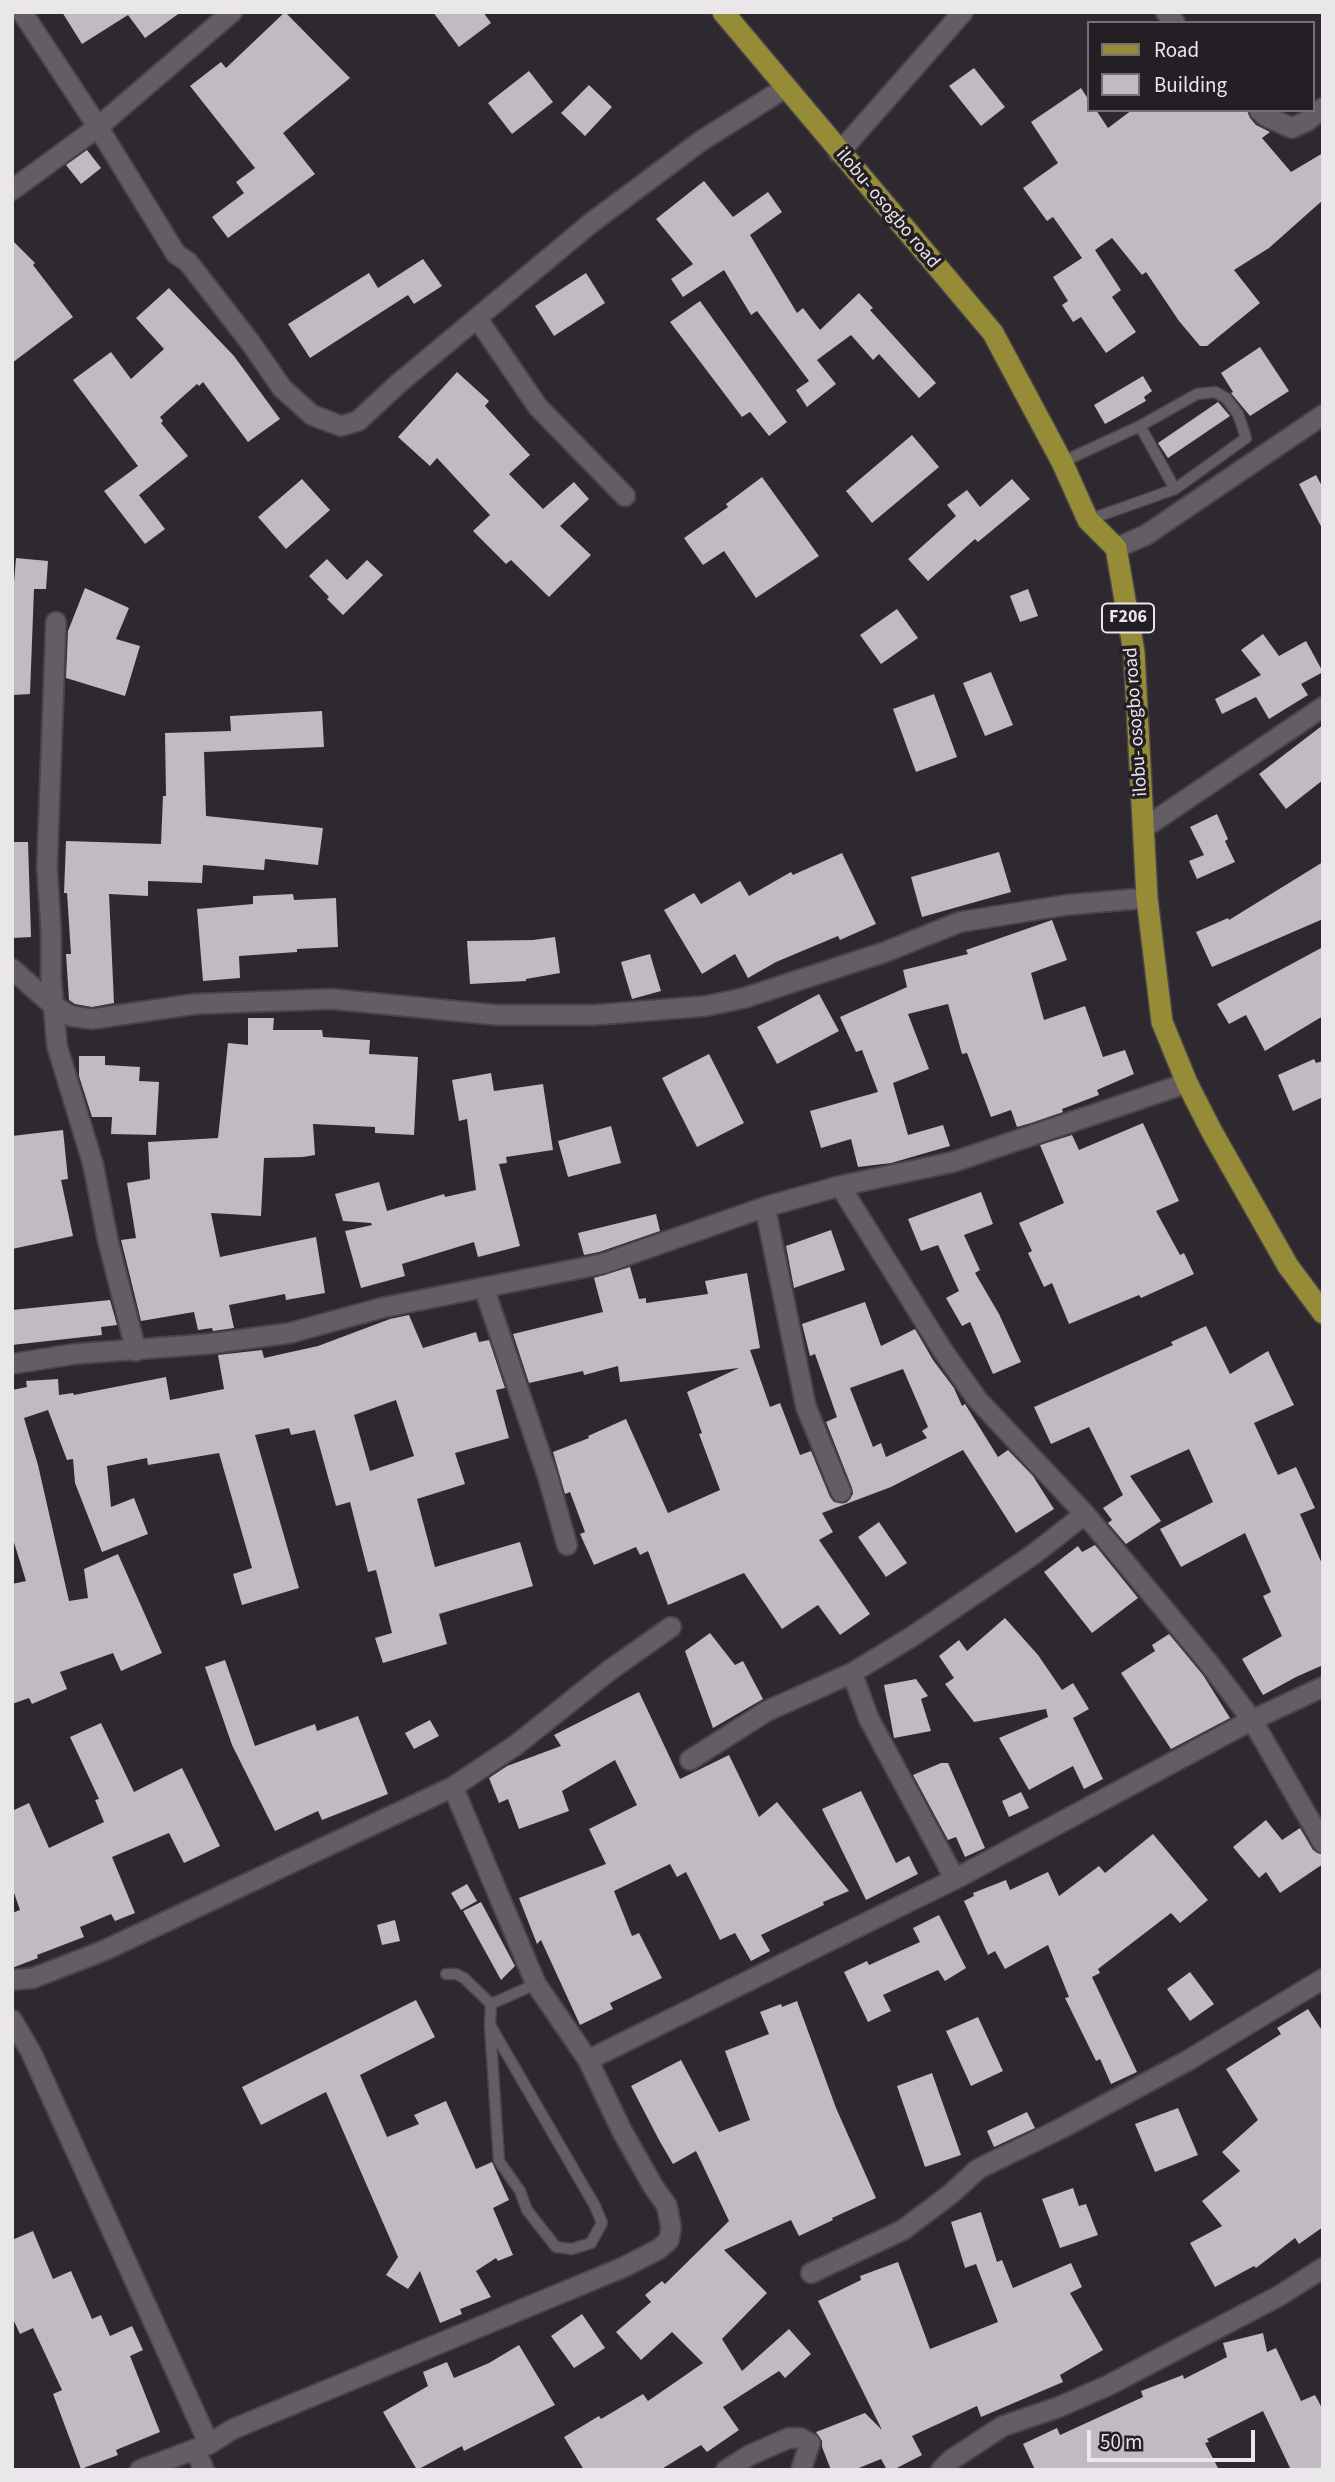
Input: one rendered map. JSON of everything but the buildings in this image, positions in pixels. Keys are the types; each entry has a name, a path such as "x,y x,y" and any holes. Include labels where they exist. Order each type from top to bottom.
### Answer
{"main road":[{"name":"ilobu- osogbo road","path":"723,12 993,333 1062,462 1088,520 1115,548 1135,652 1147,898 1162,1022 1187,1083 1212,1132 1288,1266 1323,1313"}],"street":[{"path":"22,12 98,127 176,254 188,262 282,388 312,415 341,426 358,421 591,223 701,141 785,88"},
{"path":"12,190 98,127 233,12"},
{"path":"839,153 963,12"},
{"path":"1261,112 1292,128 1307,121 1323,108"},
{"path":"477,318 538,407 625,496"},
{"path":"1115,548 1146,535 1323,415"},
{"path":"56,622 47,867 57,1046 93,1164 108,1241 136,1351"},
{"path":"1144,828 1323,707"},
{"path":"12,969 54,1006 71,1016 92,1019 195,1004 331,999 497,1015 593,1015 706,1006 744,998 885,952 960,922 1066,905 1147,898"},
{"path":"12,1364 74,1354 136,1351 290,1333 381,1308 603,1264 765,1207 840,1186 953,1162 1187,1083"},
{"path":"840,1186 943,1351 977,1399 1085,1514 1208,1662 1252,1720 1323,1843"},
{"path":"765,1207 806,1408 841,1492"},
{"path":"484,1288 548,1477 567,1545"},
{"path":"690,1760 767,1711 852,1673 913,1636 1023,1561 1085,1514"},
{"path":"12,1980 33,1978 103,1951 453,1787 516,1745 610,1670 671,1627"},
{"path":"852,1673 869,1719 955,1879"},
{"path":"588,2060 955,1879 1252,1720 1323,1687"},
{"path":"140,2470 624,2267 659,2249 669,2240 671,2227 667,2206 622,2131 588,2060 536,1984 453,1787"},
{"path":"811,2273 903,2230 952,2193 978,2169 1062,2128 1187,2061 1323,1979"},
{"path":"12,2020 31,2052 202,2446 204,2470"},
{"path":"941,2470 951,2460 1003,2426 1059,2407 1109,2385 1279,2296 1323,2268"},
{"path":"726,2470 750,2455 789,2438 800,2438 810,2443 801,2470"}],"lane":[{"path":"1062,462 1140,426 1197,394 1215,392 1226,398 1238,414 1246,438 1175,489 1088,520"},
{"path":"1140,426 1175,489"},
{"path":"446,1974 456,1974 464,1978 492,2004"},
{"path":"492,2004 536,1984"},
{"path":"490,2025 603,2223 591,2243 572,2249 555,2247 527,2210 520,2191 499,2161 490,2025 492,2004"}]}
